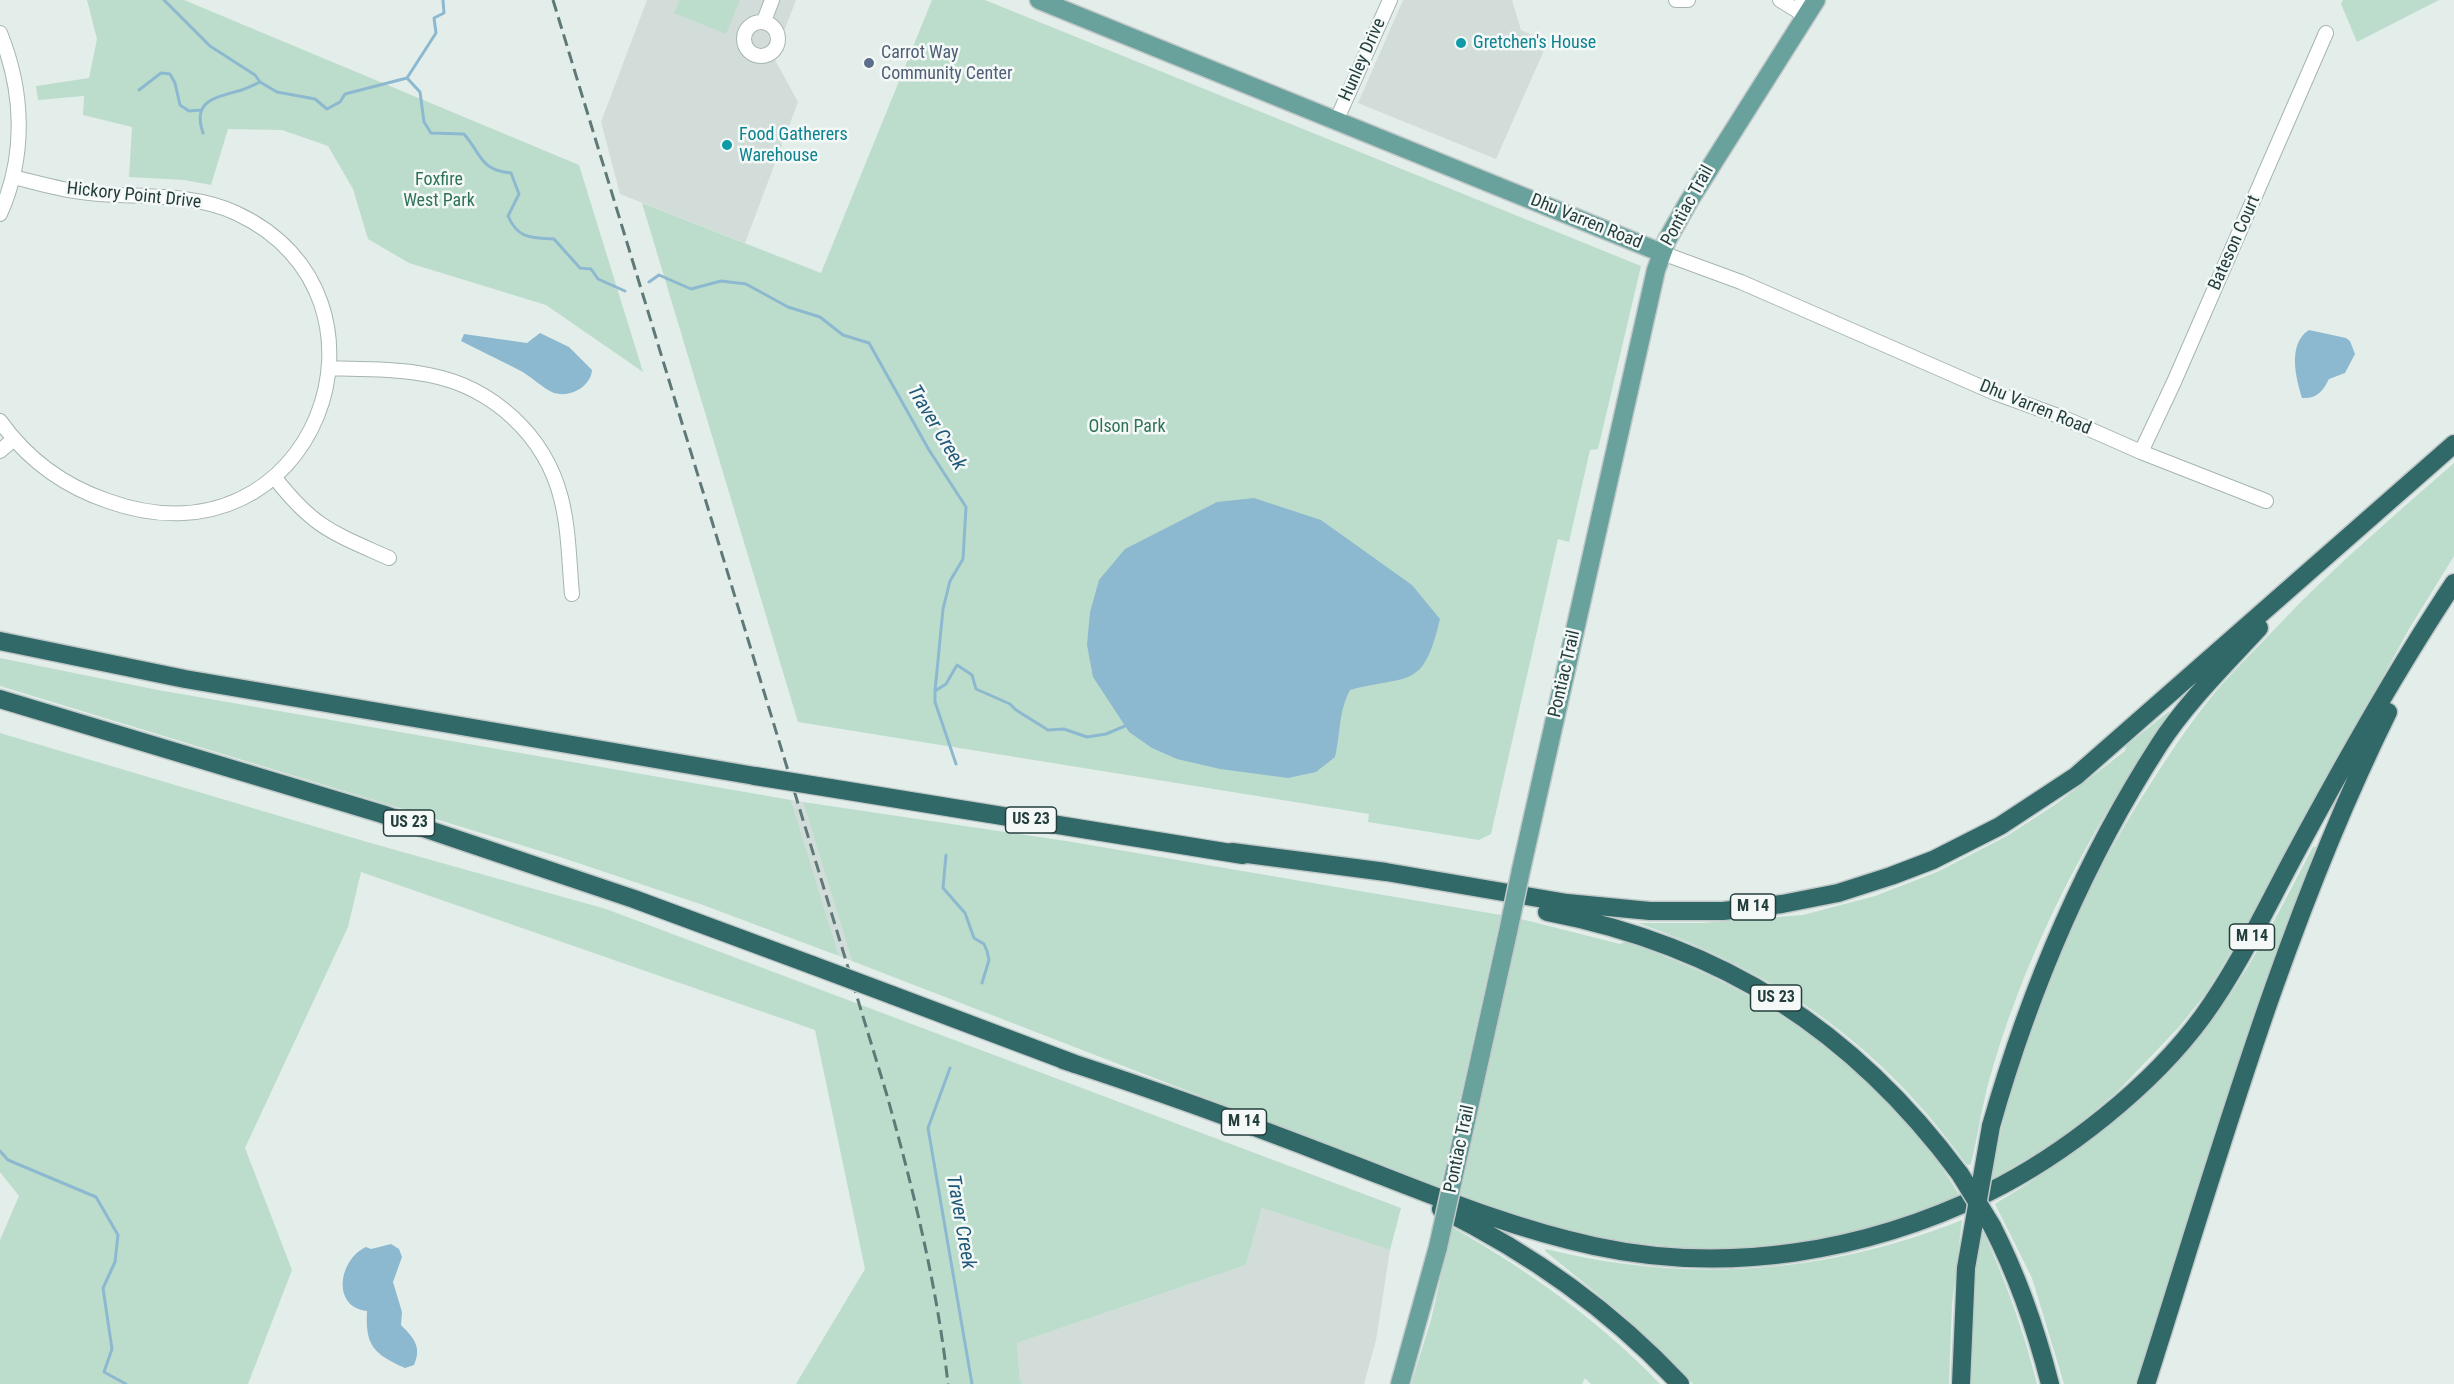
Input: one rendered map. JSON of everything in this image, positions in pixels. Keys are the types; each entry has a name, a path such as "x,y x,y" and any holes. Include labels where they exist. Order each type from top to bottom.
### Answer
{"highway":[{"name":"M 14","path":"1232,852 1386,872 1567,903 1650,911 1724,911 1782,904 1838,893 1933,860 2029,809 2076,776 2246,626 2307,576 2454,444"},
{"path":"1962,1384 1966,1268 1991,1126 2009,1061 2034,992 2075,895 2160,744 2200,693 2307,576"},
{"name":"M 14","path":"1063,1060 1194,1103 1472,1210 1595,1246 1713,1260 1779,1256 1900,1229 1945,1213 1976,1198 2055,1153 2134,1090 2201,1018 2246,949 2389,686 2454,583"},
{"path":"2146,1384 2271,999 2319,866 2355,778 2424,632"},
{"name":"US 23","path":"0,641 185,679 754,776 1232,852 1569,916 1661,942 1767,992 1806,1018 1874,1074 1927,1131 1960,1174 1992,1226 2012,1267 2029,1310 2050,1384"},
{"name":"US 23","path":"0,699 382,814 634,899 1063,1060 1411,1195 1485,1231 1543,1266 1623,1328 1680,1384"}],"main road":[{"name":"Dhu Varren Road","path":"1039,0 1337,119 1662,253"},
{"name":"Pontiac Trail","path":"1400,1384 1438,1247 1640,335 1662,253 1701,179 1809,6"}],"street":[{"path":"764,21 772,0"},
{"name":"Hunley Drive","path":"1337,119 1390,0"},
{"path":"1676,0 1688,0"},
{"path":"1780,0 1809,6"},
{"path":"0,33 11,64 18,98 19,136 13,177 0,214"},
{"name":"Bateson Court","path":"2141,452 2174,382 2326,33"},
{"name":"Hickory Point Drive","path":"0,421 38,463 73,486 113,503 150,512 185,513 213,509 236,500 275,478 297,453 313,428 323,402 328,368 327,332 314,288 291,253 255,223 235,212 200,201 87,193 13,177"},
{"name":"Dhu Varren Road","path":"1662,253 1741,282 1995,393 2064,418 2141,452 2266,501"},
{"path":"328,368 416,373 440,377 478,392 510,414 540,449 558,487 565,515 572,594"},
{"path":"0,451 14,439"},
{"path":"275,478 295,504 319,526 389,558"}],"shaded area":[{"path":"647,0 796,0 774,58 798,102 745,243 620,194 601,122"},
{"path":"1403,0 1512,0 1521,30 1543,40 1549,39 1496,159 1358,103"},
{"path":"791,800 803,802 852,961 839,956"},
{"path":"1262,1208 1390,1250 1376,1340 1364,1384 1025,1384 1020,1382 1017,1343 1246,1265"}],"green space":[{"name":"Foxfire West Park","path":"87,0 184,0 579,165 643,372 546,305 409,263 368,239 353,189 328,146 282,130 228,129 211,185 184,180 129,177 132,127 83,115 84,96 38,100 36,86 89,78 97,39"},
{"path":"680,0 740,0 726,34 674,13"},
{"name":"Olson Park","path":"932,0 985,0 1641,266 1598,449 1590,450 1569,542 1558,539 1491,834 1479,840 1368,822 1369,814 798,722 642,203 821,273"},
{"path":"2343,0 2439,0 2357,42 2341,4"},
{"path":"2454,463 2454,556 2409,629 2254,913 2207,992 2179,1027 2116,1093 2062,1138 1991,1180 2002,1126 2017,1072 2053,968 2101,868 2128,819 2158,772 2196,716 2240,665 2333,571"},
{"path":"0,658 158,690 791,800 839,956 703,905 560,857 0,686"},
{"path":"2169,711 2168,718 2148,747 2145,747 2143,755 2094,833 2032,957 2015,1000 1987,1088 1971,1164 1967,1165 1934,1122 1898,1083 1861,1048 1822,1017 1780,989 1736,964 1638,923 1702,923 1803,915 1875,896 1937,872 2007,836 2056,804 2125,751 2126,746"},
{"path":"0,733 367,842 606,909 1401,1208 1390,1250 1262,1208 1246,1265 1017,1343 1020,1381 1024,1384 796,1384 865,1269 815,1030 361,872 348,927 245,1148 292,1270 248,1384 0,1384 0,1240 19,1196 0,1172"},
{"path":"803,802 1066,841 1501,915 1440,1189 852,961"},
{"path":"2313,847 2317,847 2262,996 2136,1384 2064,1384 2032,1278 1995,1204 2060,1162 2120,1117 2175,1065 2200,1036 2236,986 2271,927"},
{"path":"1521,919 1620,944 1625,942 1675,960 1771,1009 1816,1039 1858,1073 1896,1110 1930,1151 1960,1196 1896,1219 1833,1236 1771,1245 1710,1248 1649,1244 1587,1234 1524,1218 1460,1196"},
{"path":"1962,1220 1952,1305 1949,1384 1693,1384 1622,1314 1545,1251 1546,1249 1598,1260 1651,1267 1756,1268 1809,1262 1860,1252 1912,1238"},
{"path":"1452,1227 1508,1261 1562,1298 1613,1339 1660,1384 1591,1384 1585,1378 1582,1384 1411,1384 1431,1320"},
{"path":"1984,1233 2014,1307 2037,1384 1971,1384 1976,1272 1980,1234"}],"water":[{"path":"2309,330 2346,338 2350,341 2355,354 2345,373 2329,379 2316,396 2302,398 2297,381 2296,352 2302,336"},
{"path":"540,333 569,347 592,370 584,386 567,394 554,393 528,375 461,341 464,334 527,343"},
{"path":"1254,498 1321,520 1412,585 1440,619 1434,642 1420,669 1411,676 1350,690 1342,715 1335,757 1316,772 1288,778 1220,769 1177,759 1152,748 1129,732 1093,677 1087,645 1090,612 1099,580 1125,549 1217,502"},
{"path":"391,1244 399,1249 402,1257 393,1282 402,1312 401,1325 413,1339 417,1348 414,1365 405,1368 386,1358 374,1347 368,1333 367,1311 356,1308 348,1301 344,1292 345,1271 357,1253 366,1247 371,1249"}],"waterway":[{"path":"164,0 210,46 255,75 260,82 277,92 315,99 327,109 340,102 345,94 407,78"},
{"name":"Traver Creek","path":"443,0 444,13 434,18 436,33 407,78 420,92 424,122 431,133 464,134 487,165 493,169 511,173 519,194 508,216 516,229 526,236 554,239 580,268 591,269 598,279 625,291"},
{"path":"139,90 161,73 170,74 175,83 180,105 189,111 201,110"},
{"path":"203,133 200,114 207,103 260,82"},
{"name":"Traver Creek","path":"649,282 659,275 691,289 721,281 746,284 788,307 820,317 843,335 869,343 929,450 966,507 963,559 950,581 943,609 935,691 935,702 956,764"},
{"path":"935,691 946,684 957,665 972,675 976,689 1010,704 1048,730 1064,729 1087,737 1106,734 1125,726"},
{"name":"Traver Creek","path":"946,855 943,888 965,913 974,938 984,944 987,951 989,960 982,983"},
{"name":"Traver Creek","path":"950,1068 928,1128 972,1384"},
{"path":"0,1151 8,1160 96,1197 118,1235 115,1262 103,1288 112,1349 104,1372 126,1384"}],"railway":[{"path":"553,0 886,1092 923,1237 948,1384"}],"place":[{"name":"Gretchen's House","path":"1461,43"},
{"name":"Carrot Way Community Center","path":"869,63"},
{"name":"Food Gatherers Warehouse","path":"727,145"}]}
